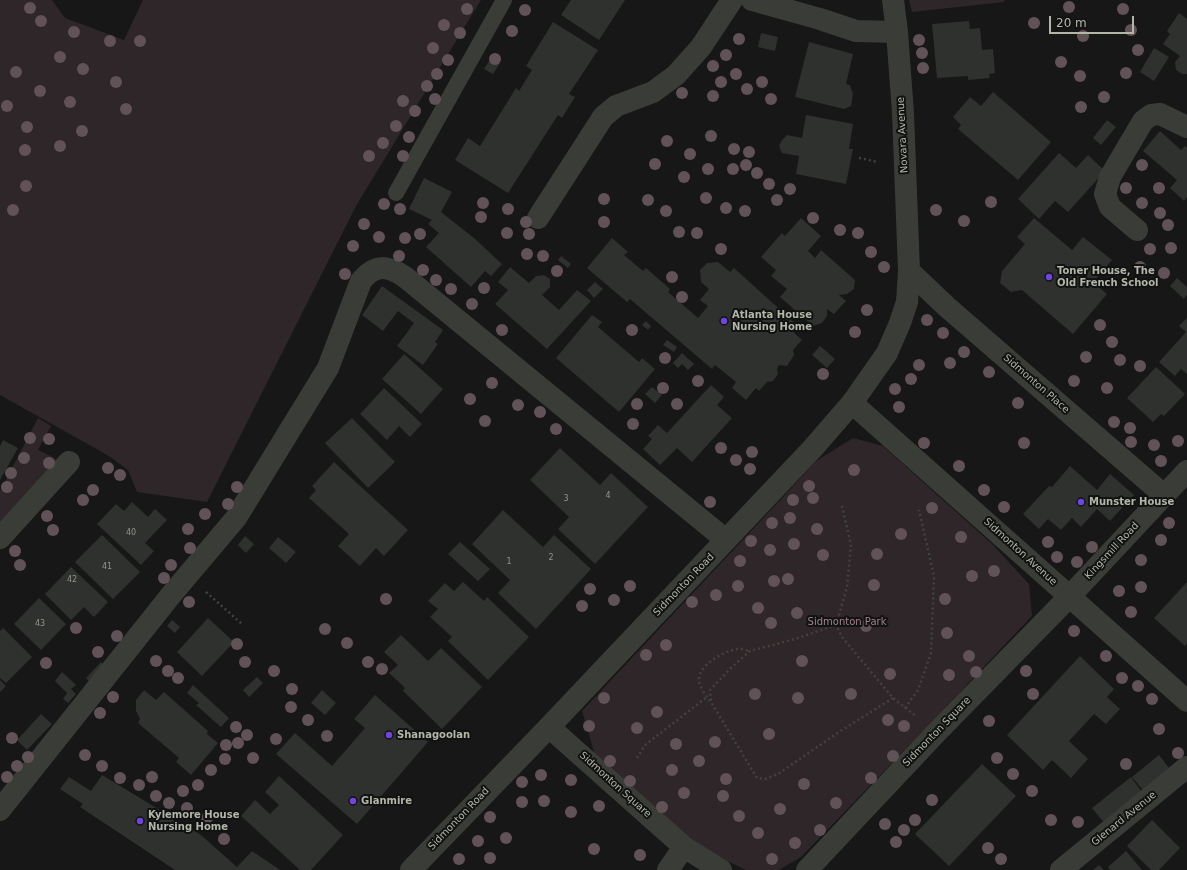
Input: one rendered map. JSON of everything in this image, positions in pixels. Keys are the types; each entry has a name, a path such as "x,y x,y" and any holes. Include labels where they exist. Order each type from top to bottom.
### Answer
{"street":[{"path":"538,218 603,117 616,106 653,92 676,75 701,47 732,0"},
{"path":"752,0 820,19 856,31 897,32"},
{"name":"Novara Avenue","path":"893,0 903,113 909,271"},
{"path":"1137,230 1110,207 1106,194 1110,177 1143,121 1151,115 1160,114 1187,127"},
{"path":"0,810 188,575 236,518 328,368 361,281 368,273 378,269 393,269 405,277 726,540"},
{"name":"Sidmonton Road","path":"411,870 549,727 813,448 852,403 887,352 907,302 909,271"},
{"name":"Sidmonton Place","path":"909,271 947,307 1165,496"},
{"name":"Sidmonton Avenue","path":"852,403 1187,701"},
{"path":"0,538 69,462"},
{"name":"Kingsmill Road","path":"1070,596 1187,471"},
{"name":"Sidmonton Square","path":"807,870 935,734 1070,596"},
{"name":"Sidmonton Square","path":"549,727 684,847 721,870"},
{"name":"Glenard Avenue","path":"1061,870 1187,767"},
{"path":"668,870 684,847"}],"lane":[{"path":"396,193 504,0"}],"path":[{"path":"859,158 881,164"},
{"path":"842,506 851,545 847,587 836,625 842,637 893,698 935,734"},
{"path":"905,708 918,690 931,653 934,576 919,510"},
{"path":"188,575 242,624"},
{"path":"711,702 710,690 750,651 795,639 836,625"},
{"path":"750,651 738,648 726,652 711,661 702,669 699,678 701,688 758,778 765,779 778,774 842,730 893,698"},
{"path":"637,758 645,745 707,697"}],"green space":[{"path":"0,0 52,0 65,18 124,40 143,0 481,0 356,206 207,502 137,492 128,470 109,456 0,395"},
{"path":"909,0 1005,0 1004,2 912,12"},
{"path":"38,418 51,426 38,450 53,457 56,460 56,465 0,522 0,491"},
{"name":"Sidmonton Park","path":"853,438 883,446 992,544 1029,584 1032,616 801,857 779,870 746,870 694,845 595,755 582,711 816,461"}],"building":[{"path":"571,0 625,0 599,40 561,15"},
{"path":"1179,13 1187,19 1187,74 1182,74 1176,70 1175,62 1180,56 1163,44 1170,34 1167,31"},
{"path":"969,21 970,29 980,28 982,50 993,49 995,73 989,74 990,78 968,80 968,76 937,78 932,24"},
{"path":"553,22 598,50 569,94 575,97 562,118 558,115 508,193 455,160 468,138 480,146 516,88 519,91 532,70 526,66"},
{"path":"761,33 778,37 775,51 758,47"},
{"path":"809,42 853,54 846,84 850,85 853,94 851,106 844,109 795,97"},
{"path":"1154,48 1169,57 1154,81 1140,72"},
{"path":"491,58 500,63 493,74 484,69"},
{"path":"993,92 1051,142 1018,180 958,129 961,125 953,117 970,97 981,106"},
{"path":"806,115 853,124 849,149 853,149 846,184 796,174 799,156 782,153 779,146 787,135 802,138"},
{"path":"1107,120 1116,127 1101,145 1093,138"},
{"path":"1160,131 1181,150 1185,146 1187,148 1187,197 1184,201 1170,188 1177,180 1143,151"},
{"path":"1059,153 1076,168 1088,155 1105,171 1068,212 1055,201 1039,219 1018,199"},
{"path":"424,178 452,192 441,212 474,238 502,264 491,276 485,271 471,287 426,247 439,233 428,224 432,220 409,209"},
{"path":"801,218 821,236 808,251 815,258 821,250 855,280 854,289 847,294 839,295 846,301 834,314 827,309 827,316 822,323 813,326 780,297 787,289 771,276 776,270 761,257 782,233 785,236"},
{"name":"Toner House, The Old French School","path":"1034,218 1072,250 1083,237 1112,260 1093,282 1107,294 1073,334 1022,290 1011,292 1000,283 1002,271 1025,244 1017,237"},
{"name":"Atlanta House Nursing Home","path":"612,238 628,252 624,255 643,271 646,268 670,289 668,292 698,318 708,306 700,300 709,289 701,282 700,270 707,263 718,262 730,272 734,268 796,324 791,330 802,340 793,350 794,355 787,366 779,365 777,369 778,374 773,381 767,382 759,391 756,388 746,400 732,388 736,382 715,365 712,369 630,299 627,302 587,268"},
{"path":"561,256 571,264 568,268 558,260"},
{"path":"510,267 529,283 536,276 544,275 550,279 550,287 542,295 559,310 577,290 591,301 547,349 495,304 508,290 498,282"},
{"path":"1177,278 1187,287 1187,295 1184,299 1170,286"},
{"path":"595,282 603,289 594,298 587,290"},
{"path":"382,286 443,330 435,342 438,344 423,365 397,346 414,323 398,311 383,331 362,315"},
{"path":"592,315 602,322 598,327 639,362 642,358 655,369 619,412 556,358"},
{"path":"1187,318 1187,374 1181,369 1175,376 1159,362 1186,332 1179,326"},
{"path":"646,321 651,326 648,330 642,325"},
{"path":"667,340 677,347 674,352 663,345"},
{"path":"820,346 835,359 827,368 812,355"},
{"path":"682,353 694,364 688,370 682,364 678,368 673,363"},
{"path":"404,354 443,389 421,414 382,379"},
{"path":"1156,367 1185,394 1164,416 1161,414 1153,422 1127,398"},
{"path":"711,385 724,397 717,405 732,418 692,462 677,448 660,465 643,449 652,439 648,436 658,425 667,433"},
{"path":"652,387 662,395 655,403 645,394"},
{"path":"384,388 422,424 410,437 399,426 387,440 360,414"},
{"path":"352,418 395,462 368,488 325,443"},
{"path":"3,440 18,448 0,480 0,446"},
{"path":"560,448 600,485 611,473 648,507 595,564 558,529 569,517 530,480"},
{"path":"334,462 408,530 384,556 376,548 360,566 338,546 349,534 309,498 316,490 312,486"},
{"name":"Munster House","path":"1070,466 1097,490 1110,474 1134,495 1110,521 1097,509 1081,527 1072,518 1061,530 1048,519 1039,529 1023,514 1049,486 1052,487"},
{"path":"132,502 148,517 155,509 167,520 145,543 154,551 141,565 97,524 116,504 124,511"},
{"path":"503,510 543,547 554,535 591,569 536,629 498,593 510,580 472,544"},
{"path":"102,535 140,572 113,599 75,562"},
{"path":"245,536 254,544 246,553 238,545"},
{"path":"278,537 296,552 286,563 269,548"},
{"path":"460,542 490,569 478,581 448,554"},
{"path":"71,567 108,602 94,617 84,607 71,620 45,594"},
{"path":"463,582 484,601 487,597 529,637 488,680 448,641 452,637 430,617 438,609 428,601 445,583 454,591"},
{"path":"1187,582 1187,643 1185,646 1154,618"},
{"path":"39,598 66,624 41,650 14,624"},
{"path":"208,618 234,642 202,676 177,652"},
{"path":"172,620 180,627 175,633 167,626"},
{"path":"3,628 32,657 6,683 0,678 0,631"},
{"path":"401,635 428,661 441,648 482,687 442,729 403,691 405,688 389,673 398,665 384,652"},
{"path":"1080,656 1114,689 1107,697 1120,709 1106,724 1094,714 1069,741 1088,759 1071,778 1052,760 1043,770 1007,735"},
{"path":"101,662 106,668 91,683 86,678"},
{"path":"62,672 76,685 71,689 76,694 68,703 63,699 67,693 55,681"},
{"path":"257,677 263,683 249,697 243,690"},
{"path":"0,680 6,686 0,692"},
{"path":"193,685 229,718 221,727 196,705 199,703 187,693"},
{"path":"144,690 156,700 164,692 208,731 207,734 218,743 191,775 176,762 179,758 138,723 140,719 136,711 136,700"},
{"path":"322,690 336,703 325,715 311,703"},
{"path":"375,695 428,742 357,824 276,754 295,733 332,766 365,728 354,719"},
{"path":"41,714 52,724 27,750 17,740"},
{"path":"1159,755 1173,773 1146,794 1132,777"},
{"path":"982,764 1016,796 949,866 915,834"},
{"name":"Kylemore House Nursing Home","path":"102,775 201,835 237,867 252,851 280,870 175,870 80,807 83,804 60,789 69,777 91,791"},
{"path":"279,776 343,835 311,870 300,870 241,816 255,800 270,814 279,805 265,792"},
{"path":"1131,777 1144,795 1106,825 1092,808"},
{"path":"1152,820 1180,848 1159,870 1151,870 1127,846"},
{"path":"1126,851 1142,870 1110,870 1108,867"},
{"path":"1099,865 1104,870 1093,870"}],"place":[{"name":"Toner House, The Old French School","path":"1049,277"},
{"name":"Atlanta House Nursing Home","path":"724,321"},
{"name":"Munster House","path":"1081,502"},
{"name":"Shanagoolan","path":"389,735"},
{"name":"Glanmire","path":"353,801"},
{"name":"Kylemore House Nursing Home","path":"140,821"}]}
